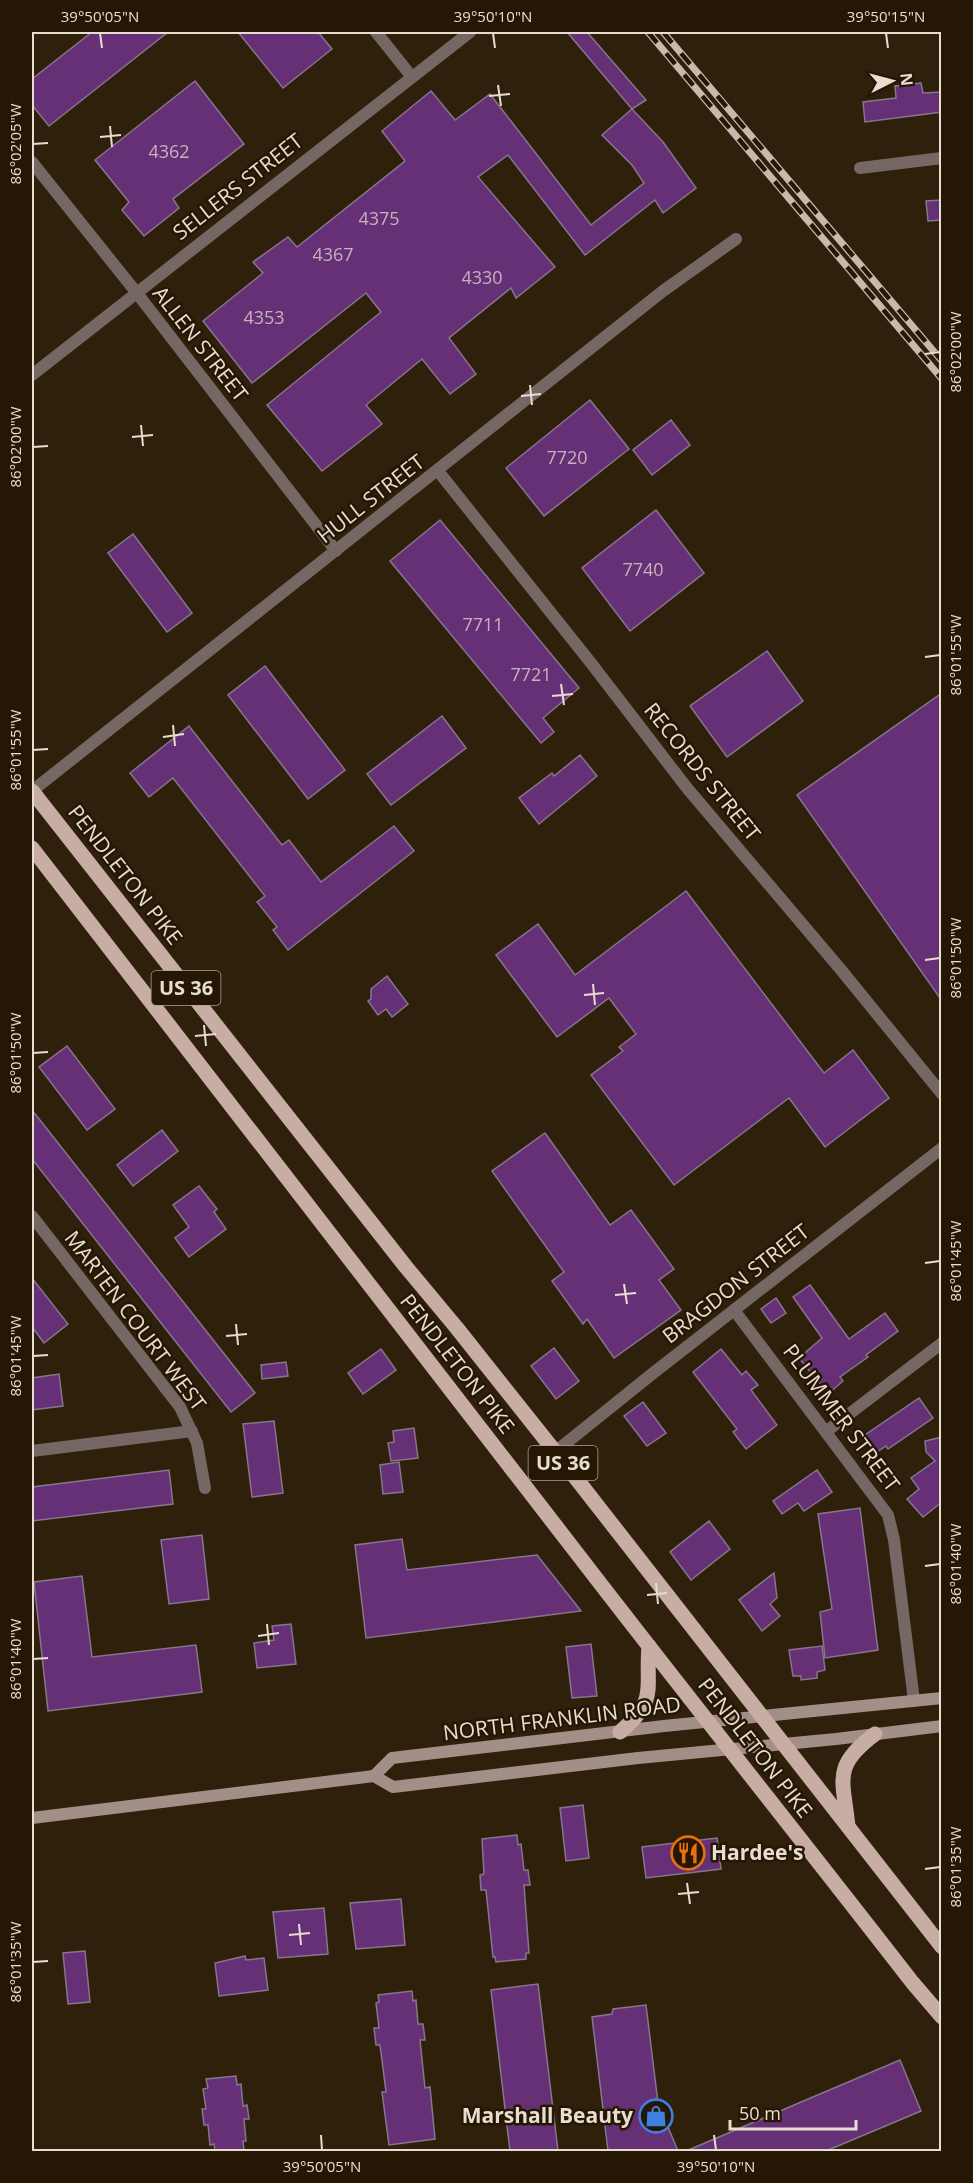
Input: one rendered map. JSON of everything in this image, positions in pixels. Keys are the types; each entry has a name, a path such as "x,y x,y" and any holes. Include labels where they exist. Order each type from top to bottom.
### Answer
{"main road":[{"name":"PENDLETON PIKE","path":"32,791 406,1267 555,1452 942,1947"},
{"name":"PENDLETON PIKE","path":"32,848 729,1749 942,2017"},
{"path":"620,1731 637,1716 646,1703 649,1646"},
{"name":"NORTH FRANKLIN ROAD","path":"374,1776 392,1758 620,1731 942,1698"},
{"path":"32,1818 374,1776 393,1786 942,1726"},
{"path":"848,1826 842,1782 844,1768 853,1752 875,1734"}],"street":[{"path":"376,32 412,77"},
{"name":"SELLERS STREET","path":"32,375 470,32"},
{"path":"860,168 942,158"},
{"name":"ALLEN STREET","path":"32,162 136,292 336,551"},
{"name":"HULL STREET","path":"32,791 663,291 736,239"},
{"name":"RECORDS STREET","path":"438,471 687,788 842,971 942,1094"},
{"name":"BRAGDON STREET","path":"555,1452 942,1148"},
{"name":"MARTEN COURT WEST","path":"32,1216 180,1407 197,1443 205,1488"},
{"name":"PLUMMER STREET","path":"734,1310 888,1515 894,1540 914,1701"},
{"path":"827,1431 942,1343"},
{"path":"32,1451 192,1431"}],"building":[{"path":"92,32 168,32 49,126 32,105 32,79"},
{"path":"238,32 318,32 332,49 283,88"},
{"path":"567,32 587,32 646,100 632,109"},
{"path":"195,81 244,144 173,199 179,208 144,236 122,210 129,202 95,160"},
{"path":"921,83 923,93 942,92 942,112 865,122 863,102 896,98 895,86"},
{"path":"431,91 455,120 490,94 591,225 644,183 632,165 602,135 632,109 663,142 696,188 663,213 655,200 585,255 508,155 478,177 555,267 516,298 511,288 449,338 476,374 450,394 422,359 366,405 382,424 322,471 267,405 381,312 366,293 252,383 203,321 263,273 253,262 288,237 297,247 405,161 382,131"},
{"path":"942,200 942,220 928,221 926,201"},
{"path":"590,400 629,449 544,516 506,468"},
{"path":"671,420 690,445 652,475 633,450"},
{"path":"656,510 704,573 630,631 582,568"},
{"path":"440,520 579,688 543,718 554,732 541,743 390,561"},
{"path":"133,534 192,613 167,632 108,553"},
{"path":"767,651 803,701 727,757 690,706"},
{"path":"265,666 345,770 308,799 228,695"},
{"path":"942,693 942,1001 797,795"},
{"path":"442,716 466,748 391,805 367,774"},
{"path":"189,726 282,845 289,840 321,882 394,826 414,851 288,950 273,930 277,927 257,902 265,896 173,778 149,797 130,773"},
{"path":"580,755 597,776 539,824 519,798 552,773 554,776"},
{"path":"686,891 824,1073 853,1050 889,1098 825,1147 789,1098 674,1185 591,1075 623,1051 619,1047 636,1034 609,998 557,1037 496,955 538,924 575,975"},
{"path":"387,976 408,1004 392,1017 386,1009 378,1015 368,1001 371,999 371,989"},
{"path":"67,1046 115,1109 87,1130 39,1067"},
{"path":"32,1110 255,1393 231,1412 32,1159"},
{"path":"162,1130 178,1151 133,1186 117,1165"},
{"path":"545,1133 610,1225 631,1210 674,1269 659,1280 681,1310 614,1358 587,1319 583,1324 552,1281 564,1272 492,1171"},
{"path":"199,1186 217,1209 214,1212 226,1229 189,1257 175,1238 189,1227 173,1205"},
{"path":"32,1278 68,1324 44,1343 32,1327"},
{"path":"810,1285 849,1339 885,1313 898,1331 840,1377 843,1381 828,1394 799,1358 822,1338 793,1297"},
{"path":"776,1298 786,1313 771,1323 761,1309"},
{"path":"554,1348 579,1381 556,1399 531,1366"},
{"path":"381,1349 396,1370 363,1394 348,1373"},
{"path":"721,1349 742,1375 746,1371 758,1385 751,1390 777,1425 746,1449 733,1432 737,1429 693,1372"},
{"path":"286,1362 288,1376 262,1379 261,1365"},
{"path":"59,1374 63,1406 32,1410 32,1378"},
{"path":"919,1398 933,1418 888,1449 886,1446 877,1452 865,1435"},
{"path":"643,1402 666,1433 647,1446 624,1416"},
{"path":"274,1421 283,1493 252,1497 243,1424"},
{"path":"414,1428 418,1458 391,1461 388,1443 394,1442 393,1431"},
{"path":"942,1437 942,1502 923,1517 907,1499 919,1489 911,1478 935,1461 926,1452 925,1441"},
{"path":"399,1462 403,1492 383,1494 380,1465"},
{"path":"169,1470 173,1504 32,1521 32,1487"},
{"path":"817,1470 832,1492 804,1511 798,1503 782,1514 773,1501"},
{"path":"860,1508 878,1650 825,1658 820,1612 832,1609 818,1514"},
{"path":"709,1521 730,1549 691,1580 670,1552"},
{"path":"202,1535 209,1599 169,1604 161,1540"},
{"path":"402,1539 407,1570 537,1555 581,1611 366,1638 355,1545"},
{"path":"774,1573 777,1598 770,1604 780,1616 762,1631 739,1600"},
{"path":"82,1576 92,1657 196,1645 202,1692 48,1711 34,1582"},
{"path":"291,1624 296,1664 257,1668 254,1643 274,1640 272,1626"},
{"path":"591,1644 597,1696 572,1698 566,1647"},
{"path":"822,1646 825,1670 817,1672 817,1678 801,1680 801,1676 793,1676 789,1650"},
{"path":"583,1805 589,1858 566,1861 560,1808"},
{"path":"517,1835 518,1845 521,1844 524,1870 528,1870 530,1885 524,1885 529,1953 526,1953 526,1959 496,1962 493,1957 486,1890 481,1890 480,1875 484,1874 482,1839"},
{"path":"717,1838 721,1869 646,1878 642,1847"},
{"path":"401,1899 405,1945 356,1949 350,1903"},
{"path":"324,1908 328,1954 278,1958 273,1912"},
{"path":"85,1951 90,2002 68,2004 63,1953"},
{"path":"245,1956 246,1960 264,1958 268,1990 219,1996 215,1963"},
{"path":"538,1984 558,2151 510,2151 491,1990"},
{"path":"412,1991 413,2001 416,2000 418,2024 423,2024 425,2040 420,2040 425,2088 430,2087 435,2139 389,2145 382,2092 386,2092 380,2045 376,2045 374,2028 379,2028 376,2003 379,2002 378,1995"},
{"path":"646,2005 658,2103 678,2151 608,2151 592,2017 612,2014 613,2009"},
{"path":"900,2060 921,2111 826,2151 686,2151"},
{"path":"236,2076 237,2085 241,2084 243,2106 247,2105 249,2119 244,2119 246,2141 243,2141 244,2151 215,2151 214,2144 210,2145 208,2125 204,2125 202,2109 206,2109 203,2089 208,2088 206,2079"}],"railway":[{"path":"648,32 942,379"},
{"path":"663,32 942,361"}],"place":[{"name":"Hardee's","path":"688,1853"},
{"name":"Marshall Beauty","path":"656,2116"}]}
